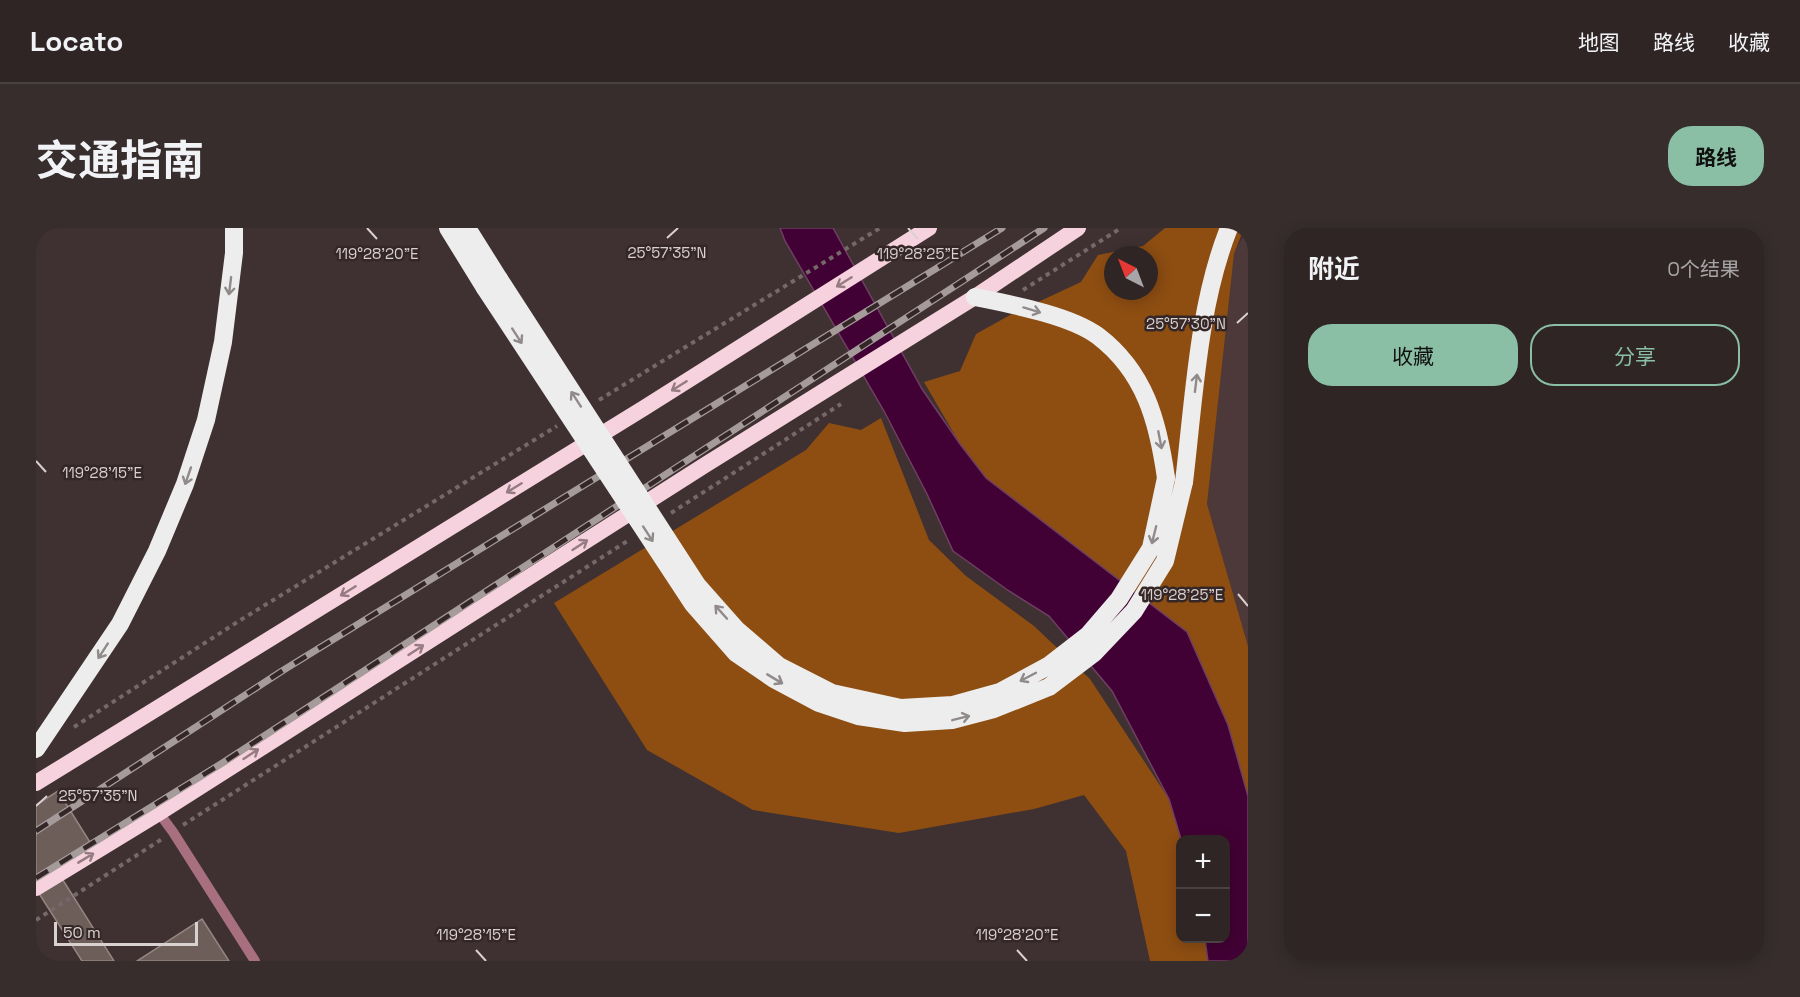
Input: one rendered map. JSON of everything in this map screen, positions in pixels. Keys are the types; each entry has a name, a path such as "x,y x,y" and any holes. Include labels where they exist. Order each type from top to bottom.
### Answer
{"highway":[{"path":"36,749 120,624 157,551 185,484 206,420 223,342 234,254 234,228"},
{"path":"448,228 492,284 697,585 736,629 779,666 832,693 901,708 953,705 1000,692 1048,666 1088,635 1119,599 1151,548 1160,513 1166,478 1160,436 1146,396 1125,363 1097,335 1066,320 975,297"},
{"path":"467,228 492,284 693,604 736,653 774,679 819,703 858,716 905,723 952,720 994,709 1049,687 1094,653 1134,611 1165,561 1184,483 1207,303 1220,250 1229,228"},
{"path":"36,783 644,408 929,228"},
{"path":"36,888 159,813 705,465 975,297 1078,228"}],"lane":[{"path":"159,813 255,961"}],"path":[{"path":"595,403 880,228"},
{"path":"1002,302 1121,228"},
{"path":"666,516 846,400"},
{"path":"65,733 239,621 565,421"},
{"path":"36,920 635,536"}],"shaded area":[{"path":"780,228 833,228 922,389 986,478 1187,632 1228,725 1248,796 1248,961 1208,961 1206,943 1230,943 1230,835 1180,835 1169,799 1112,691 1049,616 953,551 927,494 884,411 785,241"},
{"path":"1165,228 1244,228 1234,254 1207,504 1248,646 1248,796 1228,725 1058,533 986,478 960,444 924,382 960,371 976,334 1010,315 1081,282 1098,255 1104,254 1104,300 1158,300 1158,246 1143,246"},
{"path":"1247,228 1248,646 1207,504 1234,254"},
{"path":"881,418 929,540 966,576 1034,626 1090,679 1169,799 1180,835 1176,835 1176,943 1206,943 1208,961 1150,961 1126,851 1084,795 1034,809 899,833 753,810 647,750 554,603 806,450 829,423 861,430"}],"building":[{"path":"58,791 98,855 36,893 36,805"},
{"path":"61,877 114,961 82,961 38,892"},
{"path":"202,919 229,961 137,961"}],"railway":[{"path":"36,831 282,671 1002,228"},
{"path":"36,878 224,762 1044,228"}]}
